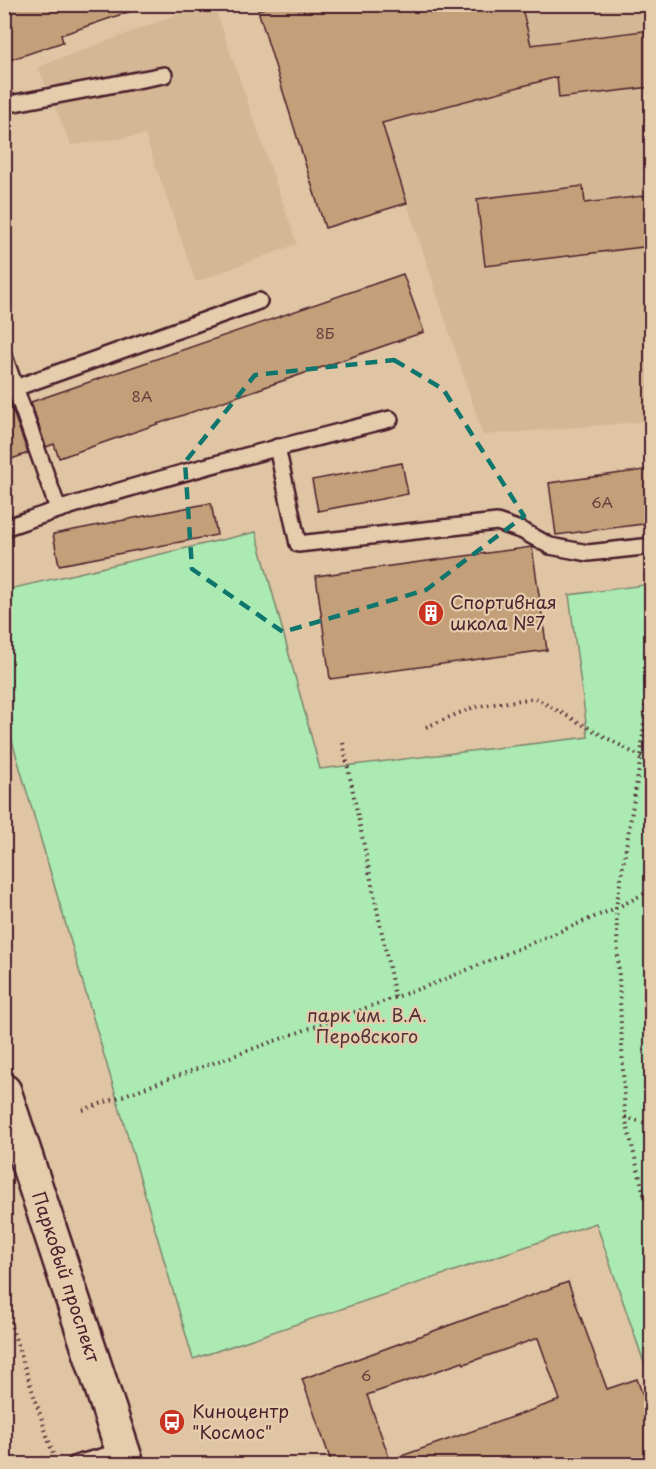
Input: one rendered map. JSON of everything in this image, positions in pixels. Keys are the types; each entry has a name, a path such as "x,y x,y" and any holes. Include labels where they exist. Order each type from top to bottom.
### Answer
{"main road":[{"name":"Парковый проспект","path":"4,1090 125,1458"}],"lane":[{"path":"4,105 164,75"},
{"path":"15,388 259,301"},
{"path":"4,356 58,510"},
{"path":"4,528 58,510 277,447 390,419"},
{"path":"277,447 298,544 497,522 523,531 550,546 588,553 651,546"},
{"path":"76,1464 125,1458"}],"path":[{"path":"651,628 641,757 616,908 625,1117 651,1227"},
{"path":"426,727 474,707 535,698 641,757 651,765"},
{"path":"343,743 395,997"},
{"path":"83,1110 438,982 616,908 651,890"},
{"path":"625,1117 651,1125"},
{"path":"4,1304 56,1464"}],"highlighted area":[{"path":"394,360 443,389 524,516 426,590 283,632 192,569 185,462 255,375"}],"shaded area":[{"path":"202,5 214,5 297,244 196,282 145,135 71,145 38,67"},
{"path":"346,5 651,5 651,421 483,435 407,203"}],"green space":[{"name":"парк им. В.А. Перовского","path":"256,532 320,769 588,737 569,595 651,584 651,1383 596,1223 193,1359 5,717 5,590"}],"building":[{"path":"4,4 136,4 137,9 61,35 63,42 4,62"},
{"path":"278,4 521,4 531,45 651,30 651,87 559,98 557,77 382,123 407,203 325,228 258,10"},
{"path":"583,186 585,203 651,195 651,246 485,266 477,199"},
{"path":"403,274 424,332 59,458 54,444 46,447 31,402"},
{"path":"12,409 28,453 4,462 4,411"},
{"path":"402,463 408,494 318,511 312,480"},
{"path":"651,469 651,523 556,535 549,483"},
{"path":"211,503 217,535 59,565 53,534"},
{"name":"Спортивная школа №7","path":"532,547 547,650 330,679 316,576"},
{"path":"568,1282 607,1389 637,1379 651,1419 651,1464 332,1464 302,1379","holes":["538,1338 560,1400 390,1460 367,1395"]}],"place":[{"name":"Спортивная школа №7","path":"431,613"},
{"name":"Киноцентр \"Космос\"","path":"172,1422"}]}
